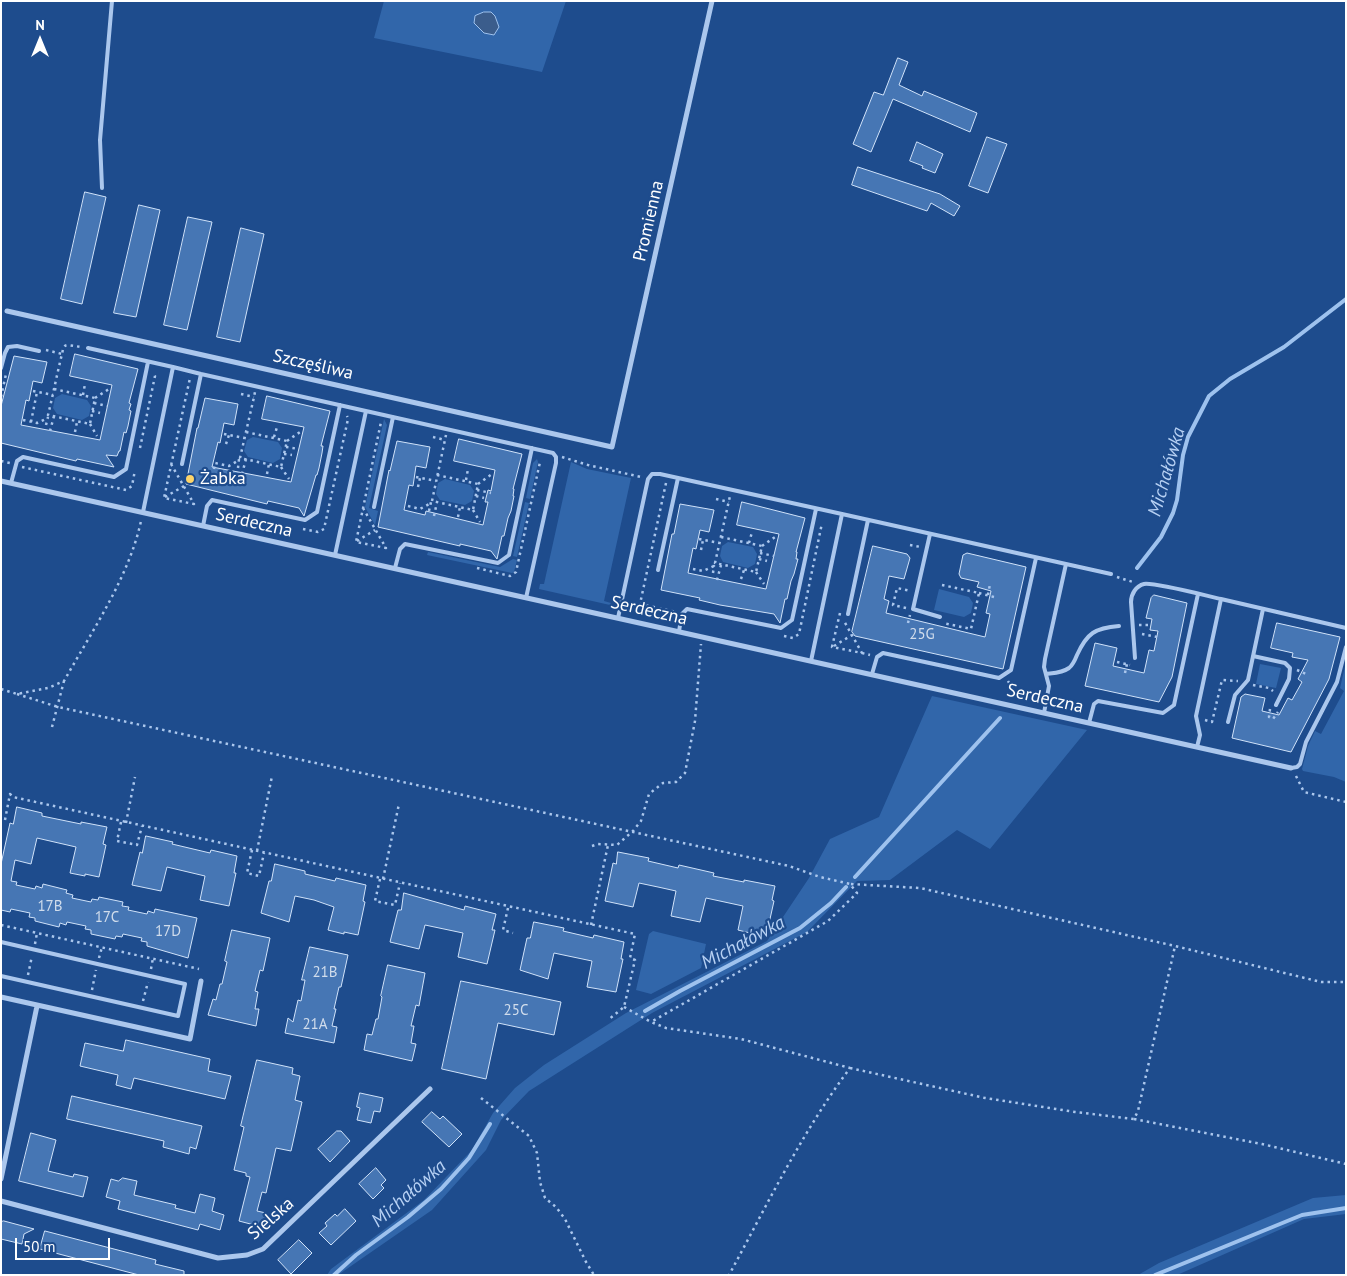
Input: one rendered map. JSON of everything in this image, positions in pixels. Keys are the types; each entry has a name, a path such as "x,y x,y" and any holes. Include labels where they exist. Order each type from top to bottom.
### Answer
{"street":[{"name":"Promienna","path":"612,446 712,1"},
{"name":"Szczęśliwa","path":"7,311 612,446"},
{"name":"Serdeczna","path":"1,481 1291,768"},
{"path":"3,998 190,1039 201,981"},
{"path":"1,1179 38,1006"},
{"name":"Sielska","path":"1,1201 218,1258 247,1255 262,1249 430,1089"}],"lane":[{"path":"102,188 100,140 112,1"},
{"path":"1,368 8,347 17,346 39,351"},
{"path":"88,348 553,453 556,456 556,463 526,598"},
{"path":"11,483 15,465 19,458 114,477 126,470 148,362"},
{"path":"142,512 173,367"},
{"path":"182,464 202,374"},
{"path":"203,526 207,507 211,501 306,520 317,512 340,405"},
{"path":"335,555 366,410"},
{"path":"374,507 393,417"},
{"path":"395,568 399,551 403,544 498,563 509,556 532,448"},
{"path":"618,618 648,478 656,473 1111,574"},
{"path":"658,570 678,478"},
{"path":"678,631 682,614 686,609 781,628 792,620 816,509"},
{"path":"810,661 842,514"},
{"path":"848,614 868,520"},
{"path":"930,534 913,609 940,617"},
{"path":"872,674 876,657 883,653 999,678 1011,670 1036,558"},
{"path":"1044,713 1049,689 1045,659 1066,564"},
{"path":"1135,658 1131,596 1138,588 1145,584 1198,594 1346,628"},
{"path":"1089,723 1094,704 1098,701 1163,713 1174,705 1198,594"},
{"path":"1197,747 1200,734 1196,718 1221,600"},
{"path":"1228,722 1235,695 1246,683 1263,609"},
{"path":"1046,674 1061,672 1069,668 1082,644 1093,632 1119,626"},
{"path":"1291,768 1297,767 1300,764 1306,742 1337,682 1346,647"},
{"path":"1253,656 1284,663 1290,668 1289,679 1276,706"},
{"path":"1,942 185,984 178,1016 1,976"}],"path":[{"path":"46,425 65,346 88,348"},
{"path":"1,398 6,372"},
{"path":"139,451 154,374"},
{"path":"83,396 85,384"},
{"path":"238,468 256,386"},
{"path":"54,389 95,398"},
{"path":"97,436 90,424 95,398 108,389"},
{"path":"33,391 53,395"},
{"path":"31,422 37,392"},
{"path":"241,394 254,397"},
{"path":"94,403 108,406"},
{"path":"92,411 100,413"},
{"path":"23,420 37,423 54,416 90,424"},
{"path":"50,431 54,416"},
{"path":"300,528 318,532 324,529 348,419 347,416"},
{"path":"75,432 77,422"},
{"path":"274,438 277,427"},
{"path":"429,511 448,429"},
{"path":"246,432 286,441"},
{"path":"281,467 286,441 300,432"},
{"path":"224,434 244,438"},
{"path":"226,444 228,435"},
{"path":"433,437 445,440"},
{"path":"285,446 299,450"},
{"path":"284,454 292,455"},
{"path":"556,456 573,459 588,466 648,478"},
{"path":"214,469 215,463 228,466 240,459 246,459 281,467 289,478"},
{"path":"242,474 246,459"},
{"path":"472,567 510,576 516,572 539,460"},
{"path":"1,461 126,490 132,486 136,468"},
{"path":"266,474 269,464"},
{"path":"466,481 468,470"},
{"path":"438,474 478,484"},
{"path":"480,522 473,510 478,484 492,474"},
{"path":"416,477 436,481"},
{"path":"418,486 420,478"},
{"path":"666,483 640,604 682,614"},
{"path":"164,498 184,486"},
{"path":"477,490 491,493"},
{"path":"713,573 731,490"},
{"path":"476,496 484,498"},
{"path":"716,499 728,502"},
{"path":"408,506 420,509 431,502 437,502 473,510"},
{"path":"434,516 437,502"},
{"path":"194,504 207,507"},
{"path":"458,517 460,507"},
{"path":"52,727 64,681 116,589 138,536 142,512"},
{"path":"783,636 793,638 799,634 822,525 821,522"},
{"path":"356,542 376,530"},
{"path":"749,543 752,532"},
{"path":"721,537 762,546"},
{"path":"764,584 756,572 760,553 762,546 775,537"},
{"path":"699,539 719,543"},
{"path":"701,550 703,540"},
{"path":"386,548 399,551"},
{"path":"760,553 774,556"},
{"path":"759,559 767,560"},
{"path":"693,569 703,571 714,564 721,564 756,572"},
{"path":"718,580 721,564"},
{"path":"742,579 744,570"},
{"path":"1111,574 1124,580 1145,584"},
{"path":"942,584 994,597"},
{"path":"988,595 990,584"},
{"path":"908,623 910,615 907,609 893,605 897,588 912,592"},
{"path":"936,621 970,629 979,593"},
{"path":"1133,632 1157,637"},
{"path":"832,647 852,635"},
{"path":"592,846 598,844 617,845 641,821 649,794 663,783 676,782 686,773 695,721 702,636"},
{"path":"1117,662 1135,666"},
{"path":"1125,673 1127,664"},
{"path":"1196,718 1212,722 1222,680 1227,679 1246,683"},
{"path":"17,694 48,688 64,681"},
{"path":"1,690 58,706 789,866 820,877 850,884 920,888 1175,946 1321,982 1346,982"},
{"path":"1291,768 1304,792 1346,802"},
{"path":"257,851 272,776"},
{"path":"126,823 135,777"},
{"path":"5,820 10,794 13,797 121,822 635,934 630,958 635,960 624,1007 608,1020"},
{"path":"399,804 382,879 375,901 394,905 400,883"},
{"path":"121,822 117,841 137,845 142,826"},
{"path":"591,924 608,845"},
{"path":"252,850 247,873 259,876 264,853"},
{"path":"651,1022 828,921 857,892 850,884"},
{"path":"508,907 503,930 513,933"},
{"path":"1,925 199,969"},
{"path":"26,981 37,933"},
{"path":"1134,1119 1138,1111 1175,946"},
{"path":"624,1007 666,1028 741,1039 850,1068 985,1098 1134,1119 1262,1144 1346,1164"},
{"path":"729,1275 806,1135 831,1094 850,1068"},
{"path":"481,1098 529,1136 537,1153 540,1182 545,1198 556,1207 565,1219 594,1275"}],"shaded area":[{"path":"384,1 566,1 542,72 374,38"},
{"path":"484,12 491,12 495,16 499,27 494,35 484,33 474,23 475,16"},
{"path":"62,394 87,400 91,406 89,416 82,420 57,414 53,408 55,398"},
{"path":"384,419 387,425 369,508 378,511 375,525 365,507"},
{"path":"253,437 278,442 282,448 280,459 273,463 248,457 244,451 247,440"},
{"path":"537,459 538,462 530,499 526,498 533,463"},
{"path":"571,462 587,469 631,478 604,601 611,603 610,605 539,589 540,584 544,584"},
{"path":"445,479 470,485 474,491 472,501 465,505 440,500 436,494 438,483"},
{"path":"525,502 529,503 517,557 513,556"},
{"path":"728,542 753,547 757,554 755,564 748,568 723,562 720,556 722,546"},
{"path":"428,552 500,567 513,559 517,560 514,572 512,573 427,555"},
{"path":"939,589 969,597 973,603 971,613 964,617 934,610"},
{"path":"1346,662 1346,782 1334,777 1303,771 1302,769 1308,746 1315,731 1321,734 1344,691 1340,688"},
{"path":"1260,664 1281,668 1276,688 1256,684"},
{"path":"932,696 1087,730 990,849 957,830 890,880 857,881 807,932 652,1013 529,1091 501,1120 486,1150 432,1210 338,1275 327,1275 331,1269 424,1200 472,1150 493,1113 515,1088 544,1065 626,1013 767,941 809,878 830,839 879,817"},
{"path":"653,931 706,944 701,968 651,994 636,990 649,934"},
{"path":"1346,1195 1346,1214 1304,1219 1177,1275 1138,1275 1159,1263 1313,1198"}],"building":[{"path":"898,58 908,62 899,85 922,96 924,91 977,113 970,132 893,99 871,152 853,144 874,92 883,95"},
{"path":"987,137 1007,144 988,193 969,186"},
{"path":"917,142 943,154 935,173 910,161"},
{"path":"858,167 940,194 960,206 954,216 931,203 927,211 852,185"},
{"path":"85,192 106,197 82,304 61,299"},
{"path":"139,205 160,210 136,317 114,313"},
{"path":"188,217 212,222 187,330 164,325"},
{"path":"241,228 264,234 240,342 217,337"},
{"path":"75,354 138,369 129,403 131,404 129,410 131,411 128,426 126,433 124,432 120,451 117,456 106,455 114,467 77,459 76,461 1,443 1,406 14,356 47,362 42,383 33,381 29,401 26,400 21,425 100,440 112,385 70,376"},
{"path":"267,396 330,411 321,446 323,446 319,468 304,516 299,508 268,501 267,504 186,484 205,398 238,404 234,425 224,423 212,467 291,482 304,427 262,419"},
{"path":"459,439 522,454 513,489 514,496 511,511 504,536 502,536 497,559 491,551 460,544 460,546 378,527 389,470 397,441 430,447 426,468 416,466 413,486 409,485 404,510 425,515 426,511 483,525 488,502 485,502 488,490 491,491 495,470 454,461"},
{"path":"742,502 805,518 796,552 796,559 798,559 787,599 785,599 780,623 774,614 720,605 699,600 700,598 661,590 680,504 714,510 709,532 700,530 696,549 693,548 688,573 766,589 779,534 737,525"},
{"path":"873,546 907,554 910,558 904,579 889,576 884,599 889,601 886,613 985,637 990,614 986,613 991,591 977,587 979,582 961,578 959,574 963,555 967,553 1026,567 1003,669 855,636 852,632"},
{"path":"1154,595 1187,603 1172,677 1159,702 1085,686 1095,643 1117,648 1113,666 1144,673 1149,650 1154,651 1158,631 1150,630 1152,619 1146,618 1151,598"},
{"path":"1277,623 1340,637 1329,679 1291,752 1232,738 1241,697 1245,694 1265,698 1262,711 1279,715 1288,698 1292,700 1302,682 1298,679 1308,660 1292,657 1293,653 1271,648"},
{"path":"17,807 42,813 42,816 107,827 103,844 106,845 99,877 85,874 85,876 70,873 76,847 37,838 31,864 15,860 11,881 17,882 16,885 35,889 36,886 42,888 43,884 67,890 66,893 73,895 72,898 91,902 92,899 98,900 99,897 123,902 122,906 129,907 128,910 147,914 148,911 154,913 155,909 197,918 188,958 147,946 147,942 141,941 142,938 123,934 122,937 116,936 115,939 91,934 91,930 85,929 86,926 67,922 66,925 60,923 59,927 35,921 35,918 29,917 30,913 11,909 10,912 1,910 1,864 10,823 13,824"},
{"path":"146,836 210,853 211,850 237,856 234,873 236,873 229,906 200,900 205,876 167,867 161,891 132,885"},
{"path":"618,852 649,858 648,861 678,868 679,865 714,873 713,876 775,886 772,900 774,901 766,937 738,930 743,906 706,898 700,922 671,916 676,891 639,883 633,907 605,901 613,863 616,864"},
{"path":"275,864 335,881 336,878 366,885 363,901 365,902 358,935 328,930 334,907 314,900 295,896 289,922 261,913"},
{"path":"404,893 464,910 465,906 496,914 492,930 495,930 487,964 458,957 463,933 425,925 419,949 390,942 398,910 401,910"},
{"path":"534,922 564,928 563,931 593,938 594,935 624,942 621,959 623,959 616,992 587,987 592,961 554,953 548,979 520,970 527,938 530,938"},
{"path":"232,930 270,938 263,971 260,970 255,991 258,992 255,1009 259,1009 256,1026 208,1015 213,999 216,1000 220,984 222,984"},
{"path":"310,947 348,955 334,1009 336,1009 332,1026 337,1027 334,1043 285,1033 288,1018 293,1022 298,1000 301,1001 305,980 302,980"},
{"path":"388,965 425,973 419,1006 416,1005 411,1026 414,1026 411,1043 416,1044 412,1061 364,1050 367,1034 372,1035 376,1019 378,1019"},
{"path":"461,981 561,1002 554,1035 498,1023 486,1079 442,1069"},
{"path":"126,1040 210,1059 208,1071 231,1076 225,1099 134,1078 131,1089 116,1085 118,1075 80,1066 85,1043 123,1051"},
{"path":"257,1060 293,1068 292,1074 300,1076 295,1100 302,1102 291,1151 276,1148 266,1193 262,1192 257,1211 266,1213 262,1227 239,1221 250,1177 246,1176 246,1173 234,1170 244,1127 241,1126"},
{"path":"360,1093 383,1098 380,1112 374,1111 371,1123 357,1120 360,1108 357,1107"},
{"path":"72,1096 202,1126 196,1149 190,1147 189,1154 163,1147 164,1141 67,1119"},
{"path":"432,1112 440,1119 443,1116 462,1134 449,1147 422,1122"},
{"path":"337,1131 341,1131 350,1141 330,1162 318,1149"},
{"path":"31,1133 56,1140 48,1171 73,1177 74,1174 88,1177 83,1197 19,1181"},
{"path":"376,1168 386,1180 381,1185 384,1188 373,1199 359,1184"},
{"path":"123,1178 137,1181 134,1195 176,1205 175,1208 195,1213 200,1194 215,1198 212,1211 224,1215 220,1230 200,1224 198,1230 118,1209 120,1201 106,1197 111,1179 118,1181"},
{"path":"345,1209 356,1221 331,1245 319,1233 327,1226 325,1223 335,1214 337,1216"},
{"path":"4,1221 34,1229 24,1234 22,1244 1,1239 1,1222"},
{"path":"45,1231 156,1260 155,1264 184,1271 184,1275 139,1275 40,1249"},
{"path":"299,1240 312,1253 291,1274 278,1260"}],"waterway":[{"name":"Michałówka","path":"1137,568 1161,537 1173,513 1188,437 1209,396 1230,379 1284,347 1346,299"},
{"name":"Michałówka","path":"855,877 1000,718"},
{"name":"Michałówka","path":"645,1011 800,928 831,903 846,887"},
{"name":"Michałówka","path":"334,1275 356,1255 408,1217 441,1189 469,1158 490,1124"},
{"path":"1155,1275 1302,1215 1346,1208"}],"place":[{"name":"Żabka","path":"190,479"}]}
